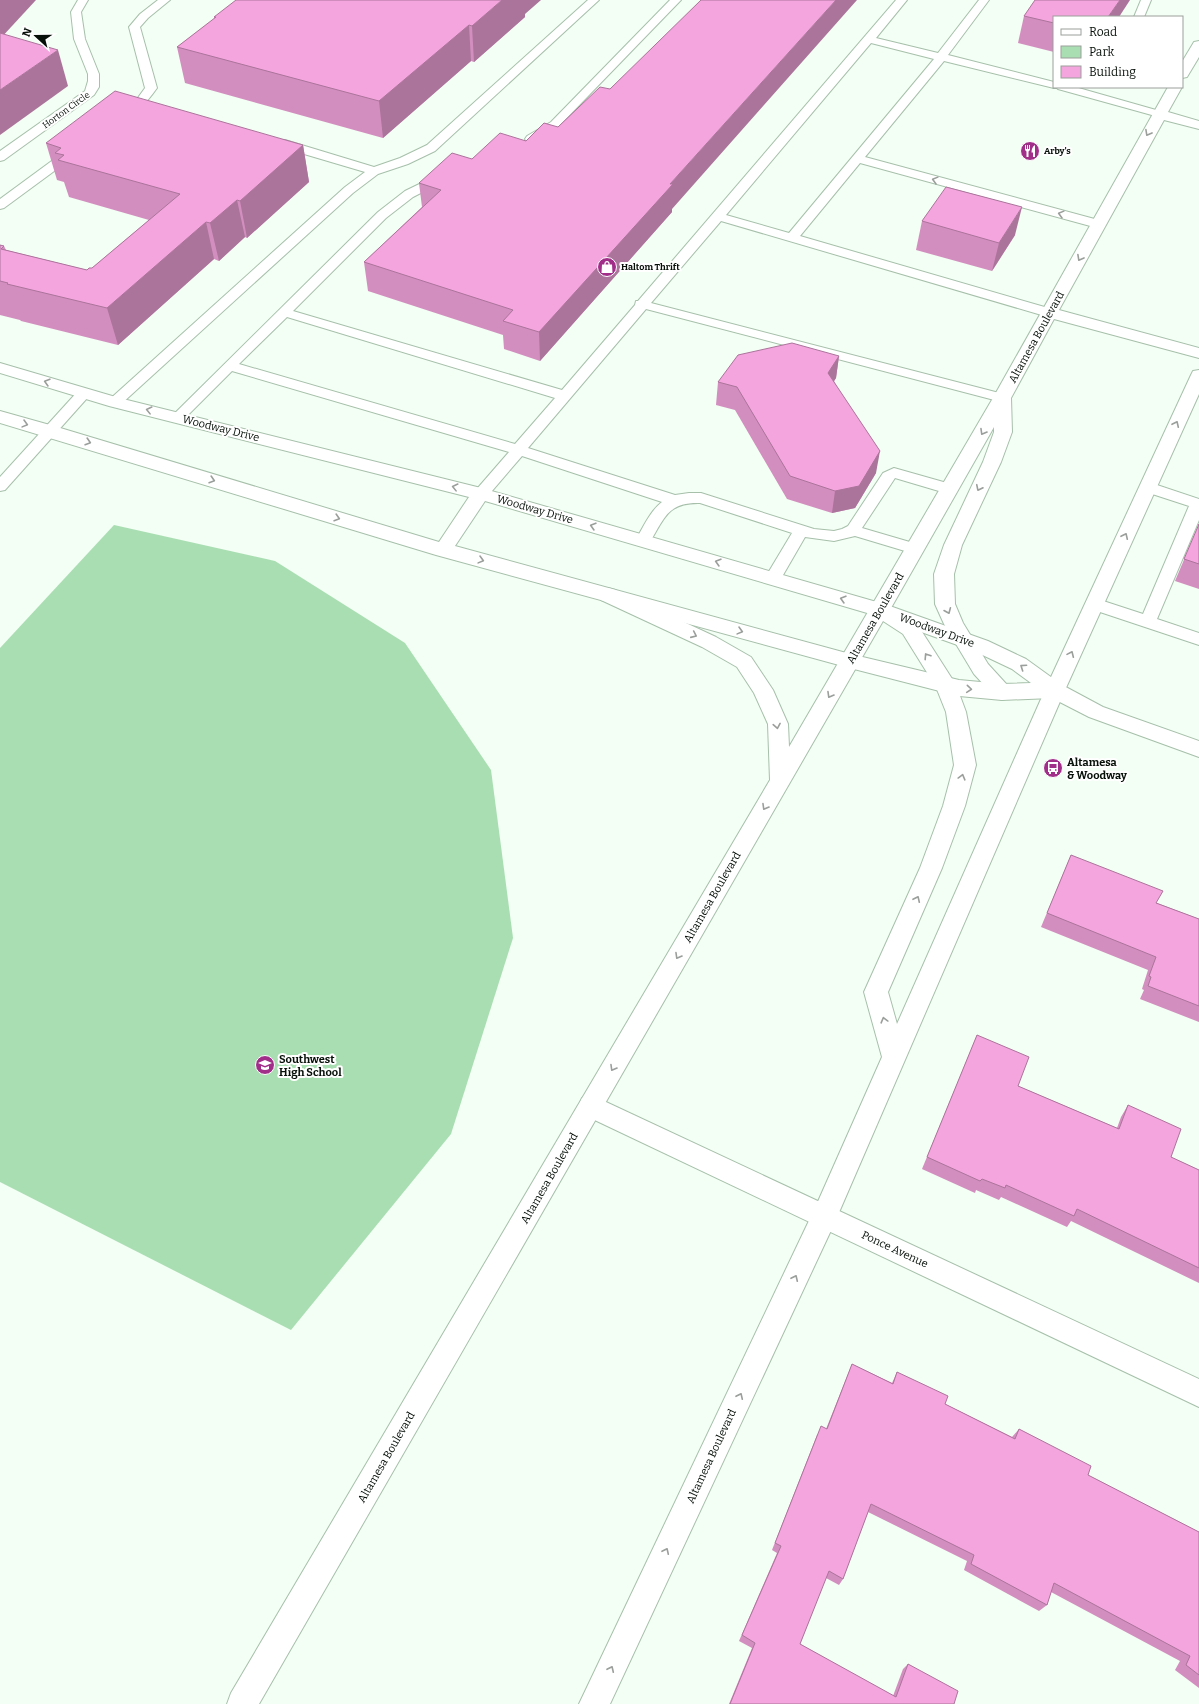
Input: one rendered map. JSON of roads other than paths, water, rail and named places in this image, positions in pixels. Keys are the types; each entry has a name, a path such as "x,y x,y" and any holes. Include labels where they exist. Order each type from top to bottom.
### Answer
{"main road":[{"path":"1183,72 1199,45"},
{"name":"Altamesa Boulevard","path":"242,1704 915,550 1050,313 1174,88"},
{"path":"1159,114 1199,125"},
{"path":"1050,313 1199,354"},
{"name":"Woodway Drive","path":"0,368 116,402 482,494 880,610 981,646 1019,664 1055,690 1096,712 1199,749"},
{"name":"Altamesa Boulevard","path":"594,1704 825,1215 1055,690 1199,375"},
{"path":"1002,398 1003,432 992,462 954,545 944,574 945,604 954,624 981,669 1002,692"},
{"path":"0,417 51,431 443,550 850,661 959,688 1002,692 1055,690"},
{"path":"443,550 482,494"},
{"path":"608,595 709,642 744,662 763,690 778,724 780,780"},
{"path":"880,610 910,629 946,685 956,712 965,765 954,806 931,868 876,992 894,1057"},
{"name":"Ponce Avenue","path":"591,1106 825,1215 1199,1393"}],"lane":[{"name":"Horton Circle","path":"0,157 90,93 94,87 93,70 81,43 76,12 83,0"},
{"path":"115,120 141,101 151,88 134,27 144,16 165,0"},
{"path":"116,402 349,190 374,171 404,161 431,148 594,0"},
{"path":"523,144 555,124 676,0"},
{"path":"482,494 641,304 902,0"},
{"path":"792,238 941,57 984,0"},
{"path":"1139,16 1146,0"},
{"path":"868,39 1053,85"},
{"path":"1070,88 1094,91 1159,114"},
{"path":"141,101 156,105"},
{"path":"269,139 374,171"},
{"path":"0,205 83,144"},
{"path":"857,158 1098,224"},
{"path":"178,417 382,215 409,194 450,174"},
{"path":"717,216 1050,313"},
{"path":"641,304 1002,398"},
{"path":"284,312 565,396"},
{"path":"230,366 519,450 673,500"},
{"path":"0,486 84,393"},
{"path":"644,541 660,511 673,500 686,496 701,498 813,534 834,536 846,534 853,530 888,476 894,473 950,489"},
{"path":"1148,487 1198,504 1148,622"},
{"path":"773,578 801,530"},
{"path":"853,530 915,550"},
{"path":"1094,604 1199,639"}],"place":[{"name":"Arby's","path":"1030,151"},
{"name":"Haltom Thrift","path":"607,267"},
{"name":"Altamesa & Woodway","path":"1053,768"},
{"name":"Southwest High School","path":"265,1065"}]}
